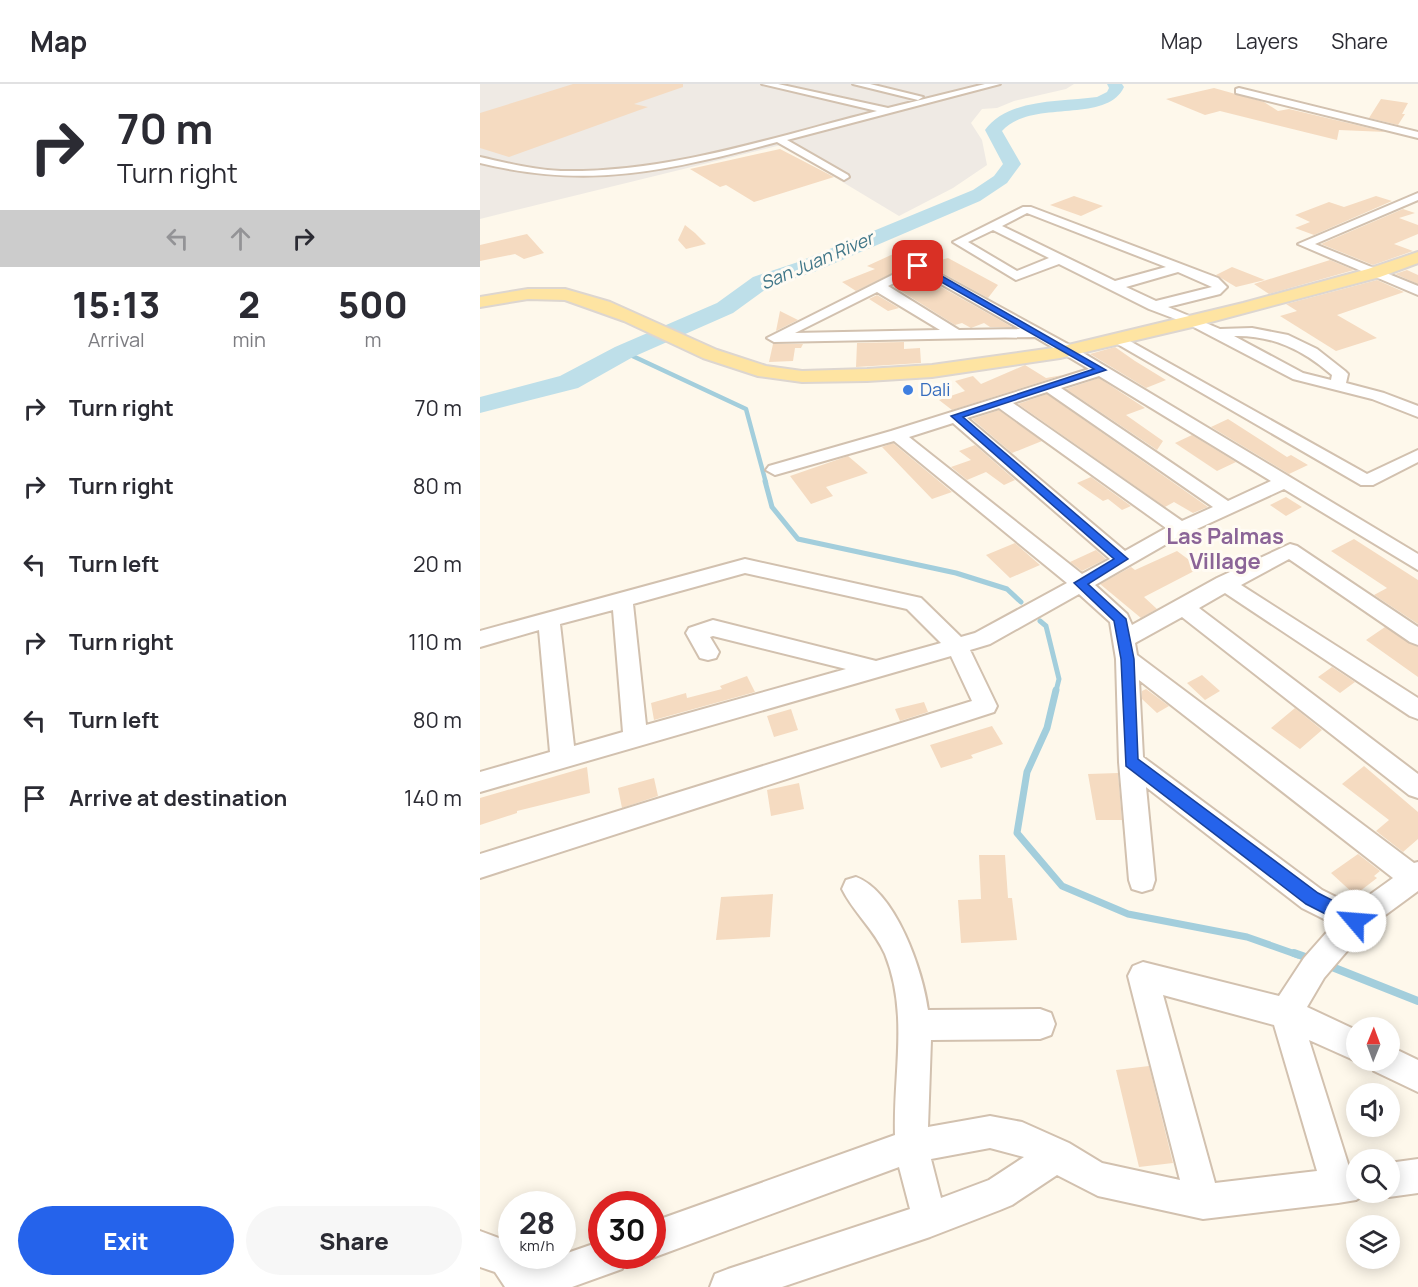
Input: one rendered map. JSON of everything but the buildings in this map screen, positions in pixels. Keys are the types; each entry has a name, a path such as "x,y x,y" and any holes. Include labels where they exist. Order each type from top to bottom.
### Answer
{"main road":[{"path":"480,302 543,294 576,297 755,370 793,376 907,374 973,369 1070,351 1374,273 1418,257"}],"street":[{"path":"772,84 889,111"},
{"path":"814,84 886,100 875,108"},
{"path":"857,84 918,97"},
{"path":"875,108 961,84"},
{"path":"480,160 525,172 568,176 624,173 681,164 996,84"},
{"path":"1239,91 1418,135"},
{"path":"821,117 841,123"},
{"path":"778,139 844,177"},
{"path":"1418,196 1304,244 1418,291"},
{"path":"1058,253 1016,276 959,242 1027,209 1213,281 1220,287 1215,291 1154,306"},
{"path":"992,225 1058,253 1114,286 1154,306 1191,320 1298,376 1378,396 1418,412"},
{"path":"1086,244 1106,239"},
{"path":"1038,333 774,338 918,266 1038,333 1070,351 1418,563"},
{"path":"1114,286 1179,268"},
{"path":"878,286 957,335"},
{"path":"1217,334 1245,330 1261,331 1299,344 1323,359 1340,374 1337,386"},
{"path":"1119,339 1367,481 1418,455"},
{"path":"775,470 897,435 1101,370"},
{"path":"1049,387 1225,507"},
{"path":"1001,402 1180,529"},
{"path":"956,416 1122,559"},
{"path":"897,435 1080,583 1120,619 1126,649 1131,762 1142,880"},
{"path":"480,782 982,639 1122,559 1225,507 1285,482"},
{"path":"1126,649 1224,583 1290,550 1418,637"},
{"path":"480,639 622,598 745,567 914,603 958,647 986,706 480,866"},
{"path":"1224,583 1418,710"},
{"path":"622,598 635,738"},
{"path":"1185,608 1418,788"},
{"path":"549,619 562,759"},
{"path":"708,652 697,633 713,627 878,669"},
{"path":"1126,649 1415,876 1388,899 1355,921 1322,959 1286,1013"},
{"path":"1131,762 1312,899 1355,921"},
{"path":"856,889 871,904 897,945 915,1025 912,1146 930,1220"},
{"path":"1203,1202 1143,976 1286,1013 1346,1041"},
{"path":"1286,1013 1346,1182"},
{"path":"915,1025 1040,1024"},
{"path":"1400,1067 1418,1076"},
{"path":"666,1235 912,1146 990,1132 1022,1138 1098,1179 1203,1202 1346,1185"},
{"path":"728,1287 930,1220 1000,1193 1057,1155"},
{"path":"1400,1178 1418,1176"},
{"path":"480,1249 507,1259 527,1286 588,1264"}],"shaded area":[{"path":"480,84 1074,84 1066,89 1014,101 997,108 982,109 971,123 982,140 987,165 953,188 899,216 781,145 480,219"}],"waterway":[{"name":"San Juan River","path":"480,405 569,382 624,352 725,308 761,282 806,267 973,197 1001,180 1012,164 993,130 1001,122 1012,116 1042,108 1101,101 1113,95 1117,87 1114,84"},
{"path":"624,352 746,409 766,483"},
{"path":"765,481 772,507 798,539 956,573 1007,589 1021,602"},
{"path":"1040,621 1046,626 1059,679 1056,691"},
{"path":"1056,690 1047,728 1027,772 1017,833 1062,886 1128,914 1247,937 1298,955"},
{"path":"1294,953 1311,959"},
{"path":"1327,965 1418,1001"}],"place":[{"name":"Dali","path":"908,390"}],"district":[{"name":"Las Palmas Village","path":"1225,548"}],"route":[{"path":"918,266 1101,370 956,416 1122,559 1080,583 1120,619 1127,659 1131,762 1312,899 1355,921"}]}
